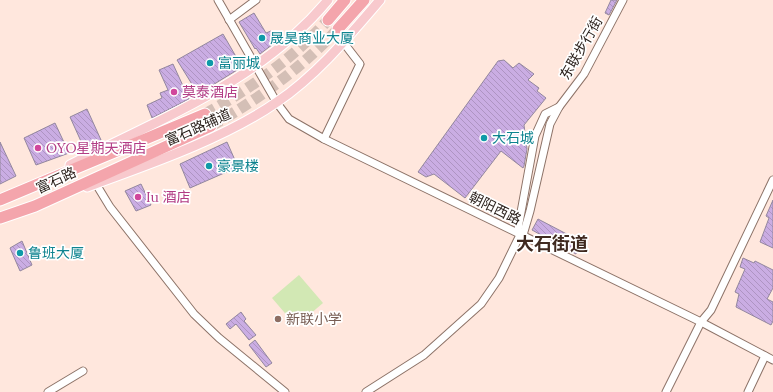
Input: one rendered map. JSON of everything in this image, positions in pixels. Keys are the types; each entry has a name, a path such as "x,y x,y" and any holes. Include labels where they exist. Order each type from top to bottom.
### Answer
{"highway":[{"path":"328,20 345,0"},
{"path":"338,29 364,0"},
{"name":"富石路","path":"0,200 205,114"},
{"name":"富石路","path":"0,218 35,206 211,126"}],"main road":[{"name":"富石路辅道","path":"27,188 125,137 179,113 216,91 255,65 302,30 328,0"},
{"name":"富石路辅道","path":"35,206 195,145 243,123 277,103 318,67 343,42 380,0"}],"street":[{"name":"朝阳西路","path":"218,0 277,103 289,120 324,139 702,322 773,360"},
{"path":"230,20 256,0"},
{"name":"东联步行街","path":"559,107 584,74 623,0"},
{"path":"324,139 360,64 343,42"},
{"path":"521,235 518,231 535,136 545,114 559,107"},
{"path":"366,392 424,355 481,304 499,278 521,235 532,204 550,124 559,107"},
{"path":"666,392 702,322 711,310 773,180"},
{"path":"96,184 110,207 194,314 219,338 285,392"},
{"path":"748,392 766,356"},
{"path":"48,392 83,371"}],"green space":[{"path":"299,275 323,303 296,326 272,298"}],"building":[{"path":"611,0 617,0 609,15 605,13"},
{"name":"晟昊商业大厦","path":"254,13 266,33 271,31 277,41 260,54 256,48 255,49 239,22"},
{"name":"富丽城","path":"223,34 242,67 198,94 177,60"},
{"name":"大石城","path":"504,60 513,68 519,63 534,74 528,80 539,88 537,91 546,98 524,125 527,149 523,168 501,151 465,198 434,174 426,177 418,172 498,61"},
{"name":"莫泰酒店","path":"173,64 189,99 152,118 147,105 162,98 160,93 168,90 159,70"},
{"path":"87,109 101,140 84,148 70,117"},
{"path":"55,123 69,153 36,165 24,138"},
{"path":"0,142 16,176 0,184"},
{"name":"豪景楼","path":"227,142 238,167 190,188 180,164"},
{"name":"Iu 酒店","path":"141,184 151,205 136,211 125,191"},
{"path":"773,200 773,248 760,242 769,218 766,216"},
{"path":"538,219 582,242 576,254 532,230"},
{"name":"鲁班大厦","path":"22,241 32,265 20,271 10,248"},
{"path":"743,258 754,263 755,261 773,270 773,288 767,299 773,302 773,321 771,325 736,307 739,294 735,292 745,269 740,267"},
{"path":"241,312 246,319 244,321 256,335 249,340 236,324 230,329 226,324"},
{"path":"255,340 272,363 266,367 249,345"}],"tunnel":[{"path":"205,114 239,94 270,72 300,47 328,20"},
{"path":"211,126 246,105 294,70 324,44 338,29"}],"place":[{"name":"晟昊商业大厦","path":"262,38"},
{"name":"富丽城","path":"210,63"},
{"name":"莫泰酒店","path":"174,92"},
{"name":"大石城","path":"484,138"},
{"name":"OYO星期天酒店","path":"38,148"},
{"name":"豪景楼","path":"209,166"},
{"name":"Iu 酒店","path":"138,197"},
{"name":"鲁班大厦","path":"20,253"},
{"name":"新联小学","path":"278,319"}],"district":[{"name":"大石街道","path":"552,243"}]}
